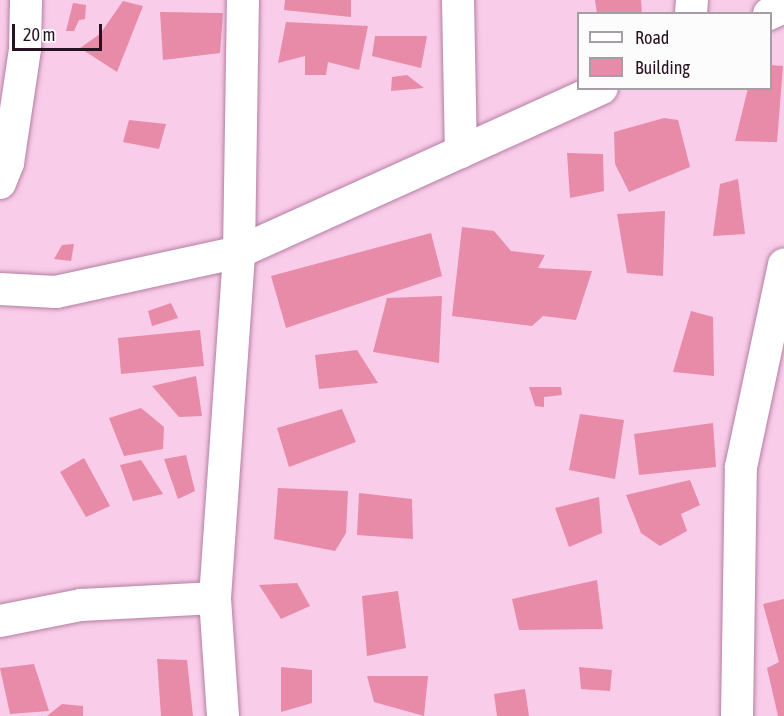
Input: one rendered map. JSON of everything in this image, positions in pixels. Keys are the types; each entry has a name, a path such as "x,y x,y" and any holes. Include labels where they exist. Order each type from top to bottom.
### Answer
{"street":[{"path":"0,183 8,163 25,49 26,0"},
{"path":"223,716 215,598 239,252 243,0"},
{"path":"458,0 461,152"},
{"path":"0,289 56,292 239,252 598,90"},
{"path":"737,716 741,467 784,265"},
{"path":"0,621 81,605 215,598"}],"building":[{"path":"285,0 351,0 351,17 284,10"},
{"path":"595,0 641,0 642,12 597,12"},
{"path":"123,1 143,6 117,72 80,48 100,34"},
{"path":"73,3 86,5 85,19 79,20 74,31 66,31"},
{"path":"160,12 223,13 220,53 163,60"},
{"path":"286,22 368,26 359,70 328,62 326,75 305,75 305,56 278,63"},
{"path":"375,36 427,36 421,68 372,56"},
{"path":"772,65 783,66 777,142 735,141 748,90 772,90"},
{"path":"407,75 424,88 391,91 392,77"},
{"path":"664,118 678,120 690,167 629,192 615,164 614,132"},
{"path":"129,120 166,124 159,149 123,142"},
{"path":"567,153 603,154 604,191 570,198"},
{"path":"738,179 745,234 713,236 720,184"},
{"path":"665,211 663,276 627,273 617,214"},
{"path":"462,227 494,231 511,251 545,255 538,268 592,271 576,320 543,316 532,326 452,316"},
{"path":"431,233 442,276 286,328 271,276"},
{"path":"74,244 71,261 54,259 62,245"},
{"path":"442,296 439,363 373,352 387,298"},
{"path":"171,303 178,318 152,326 148,311"},
{"path":"691,311 713,317 714,376 673,372"},
{"path":"200,330 204,366 121,374 118,338"},
{"path":"357,350 378,383 319,389 315,355"},
{"path":"196,376 202,416 179,417 152,386"},
{"path":"529,387 561,387 562,395 544,397 544,407 535,406"},
{"path":"141,408 164,427 163,449 124,456 109,418"},
{"path":"342,409 356,442 289,467 277,428"},
{"path":"580,414 624,420 615,479 569,470"},
{"path":"713,423 716,467 639,475 634,434"},
{"path":"186,455 195,491 178,499 164,459"},
{"path":"84,458 110,506 86,517 60,472"},
{"path":"141,460 163,494 133,501 120,465"},
{"path":"690,480 700,505 681,514 687,531 660,546 641,533 626,495"},
{"path":"278,488 348,491 346,533 335,551 274,539"},
{"path":"359,493 412,499 413,539 357,535"},
{"path":"599,497 602,533 569,547 555,508"},
{"path":"597,580 603,629 519,630 512,599"},
{"path":"297,583 310,606 281,619 259,585"},
{"path":"398,591 406,648 367,656 362,596"},
{"path":"784,599 784,716 778,716 767,668 779,662 763,604"},
{"path":"157,659 187,660 193,716 161,716"},
{"path":"34,664 49,711 10,714 0,668"},
{"path":"281,667 312,670 312,703 281,712"},
{"path":"579,667 612,670 610,691 581,689"},
{"path":"367,676 428,676 424,716 374,702"},
{"path":"525,689 529,716 497,716 494,694"},
{"path":"62,704 83,706 83,716 47,716"}]}
